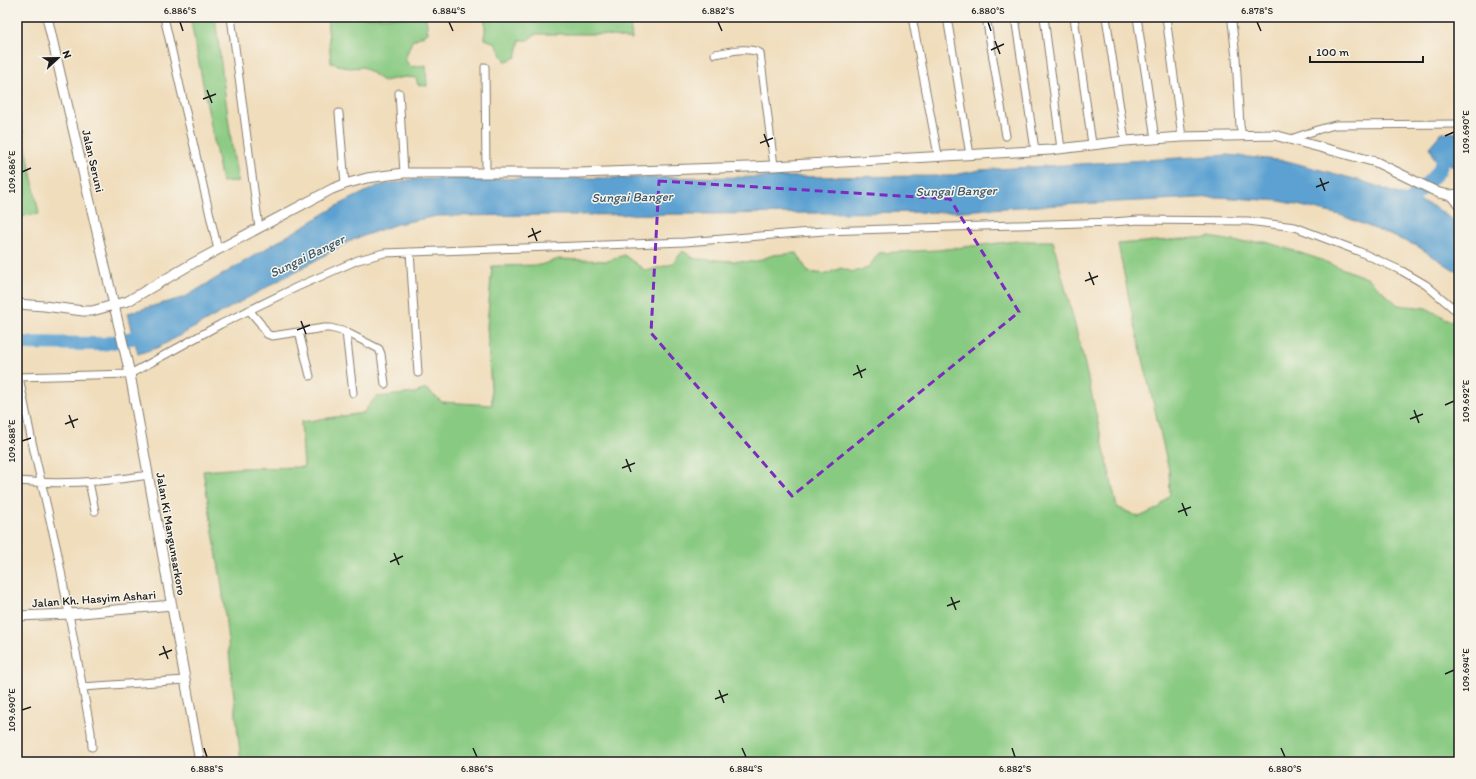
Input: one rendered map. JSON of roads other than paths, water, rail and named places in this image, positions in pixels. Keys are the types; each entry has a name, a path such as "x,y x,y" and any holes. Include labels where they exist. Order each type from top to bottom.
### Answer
{"street":[{"name":"Jalan Seruni","path":"47,17 116,307"},
{"path":"164,17 218,250"},
{"path":"231,17 259,228"},
{"path":"912,17 938,155"},
{"path":"947,17 970,155"},
{"path":"986,17 1006,136"},
{"path":"1015,17 1035,150"},
{"path":"1044,17 1060,149"},
{"path":"1074,17 1092,144"},
{"path":"1106,17 1125,141"},
{"path":"1137,17 1155,139"},
{"path":"1166,17 1182,137"},
{"path":"1232,22 1242,136"},
{"path":"714,54 740,50 756,51 760,53 774,166"},
{"path":"485,67 486,172"},
{"path":"399,93 404,173"},
{"path":"339,114 345,184"},
{"path":"1291,139 1317,130 1335,126 1459,124"},
{"path":"17,304 83,311 116,307 332,189 367,178 404,173 579,173 774,166 938,155 970,155 1060,149 1092,144 1182,137 1274,135 1376,162 1439,193 1449,195 1459,194"},
{"path":"1449,195 1459,206"},
{"path":"92,747 91,732 70,614 43,484 18,377 130,371 220,324 358,260 384,253 466,249 579,247 678,242 832,231 1138,220 1248,221 1295,227 1358,251 1402,271 1426,285 1456,306"},
{"path":"410,252 418,373"},
{"name":"Jalan Ki Mangunsarkoro","path":"116,307 130,371 200,762"},
{"path":"249,310 267,334 272,336 330,328 346,332 379,349 385,384"},
{"path":"299,332 310,376"},
{"path":"346,332 353,394"},
{"path":"17,481 43,484 89,482 149,475"},
{"path":"89,482 95,511"},
{"name":"Jalan Kh. Hasyim Ashari","path":"17,616 70,614 172,605"},
{"path":"82,687 185,680"}],"water":[{"path":"1442,132 1459,133 1459,168 1434,158 1430,146"},
{"path":"1228,155 1287,161 1362,181 1435,207 1459,225 1459,273 1417,246 1340,215 1280,201 1218,197 948,212 437,216 397,224 352,240 159,347 138,354 128,313 185,297 339,205 377,186 414,179 949,176 980,170"}],"waterway":[{"name":"Sungai Banger","path":"1395,201 1409,202 1439,171 1443,158 1459,155"},
{"name":"Sungai Banger","path":"17,343 103,344 142,336 151,331"}]}
